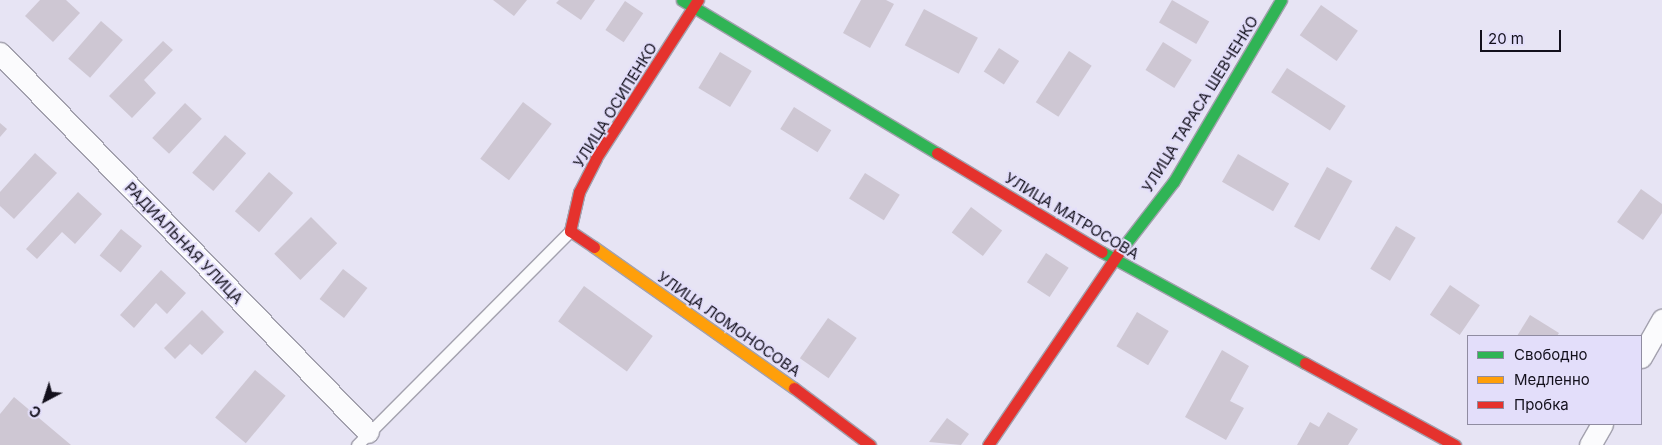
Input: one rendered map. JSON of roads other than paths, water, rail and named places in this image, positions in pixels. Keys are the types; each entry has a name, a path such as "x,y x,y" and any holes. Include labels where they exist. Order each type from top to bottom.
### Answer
{"street":[{"name":"УЛИЦА МАТРОСОВА","path":"682,0 696,4 1114,260 1455,445"},
{"name":"УЛИЦА ТАРАСА ШЕВЧЕНКО","path":"988,445 1114,260 1174,181 1281,0"},
{"name":"УЛИЦА ОСИПЕНКО","path":"570,231 579,192 596,158 696,4"},
{"name":"РАДИАЛЬНАЯ УЛИЦА","path":"0,53 362,439"},
{"name":"УЛИЦА ЛОМОНОСОВА","path":"570,231 754,358 870,445"},
{"path":"1642,354 1662,320"},
{"path":"1590,445 1601,425"}],"lane":[{"path":"362,439 570,231"}]}
